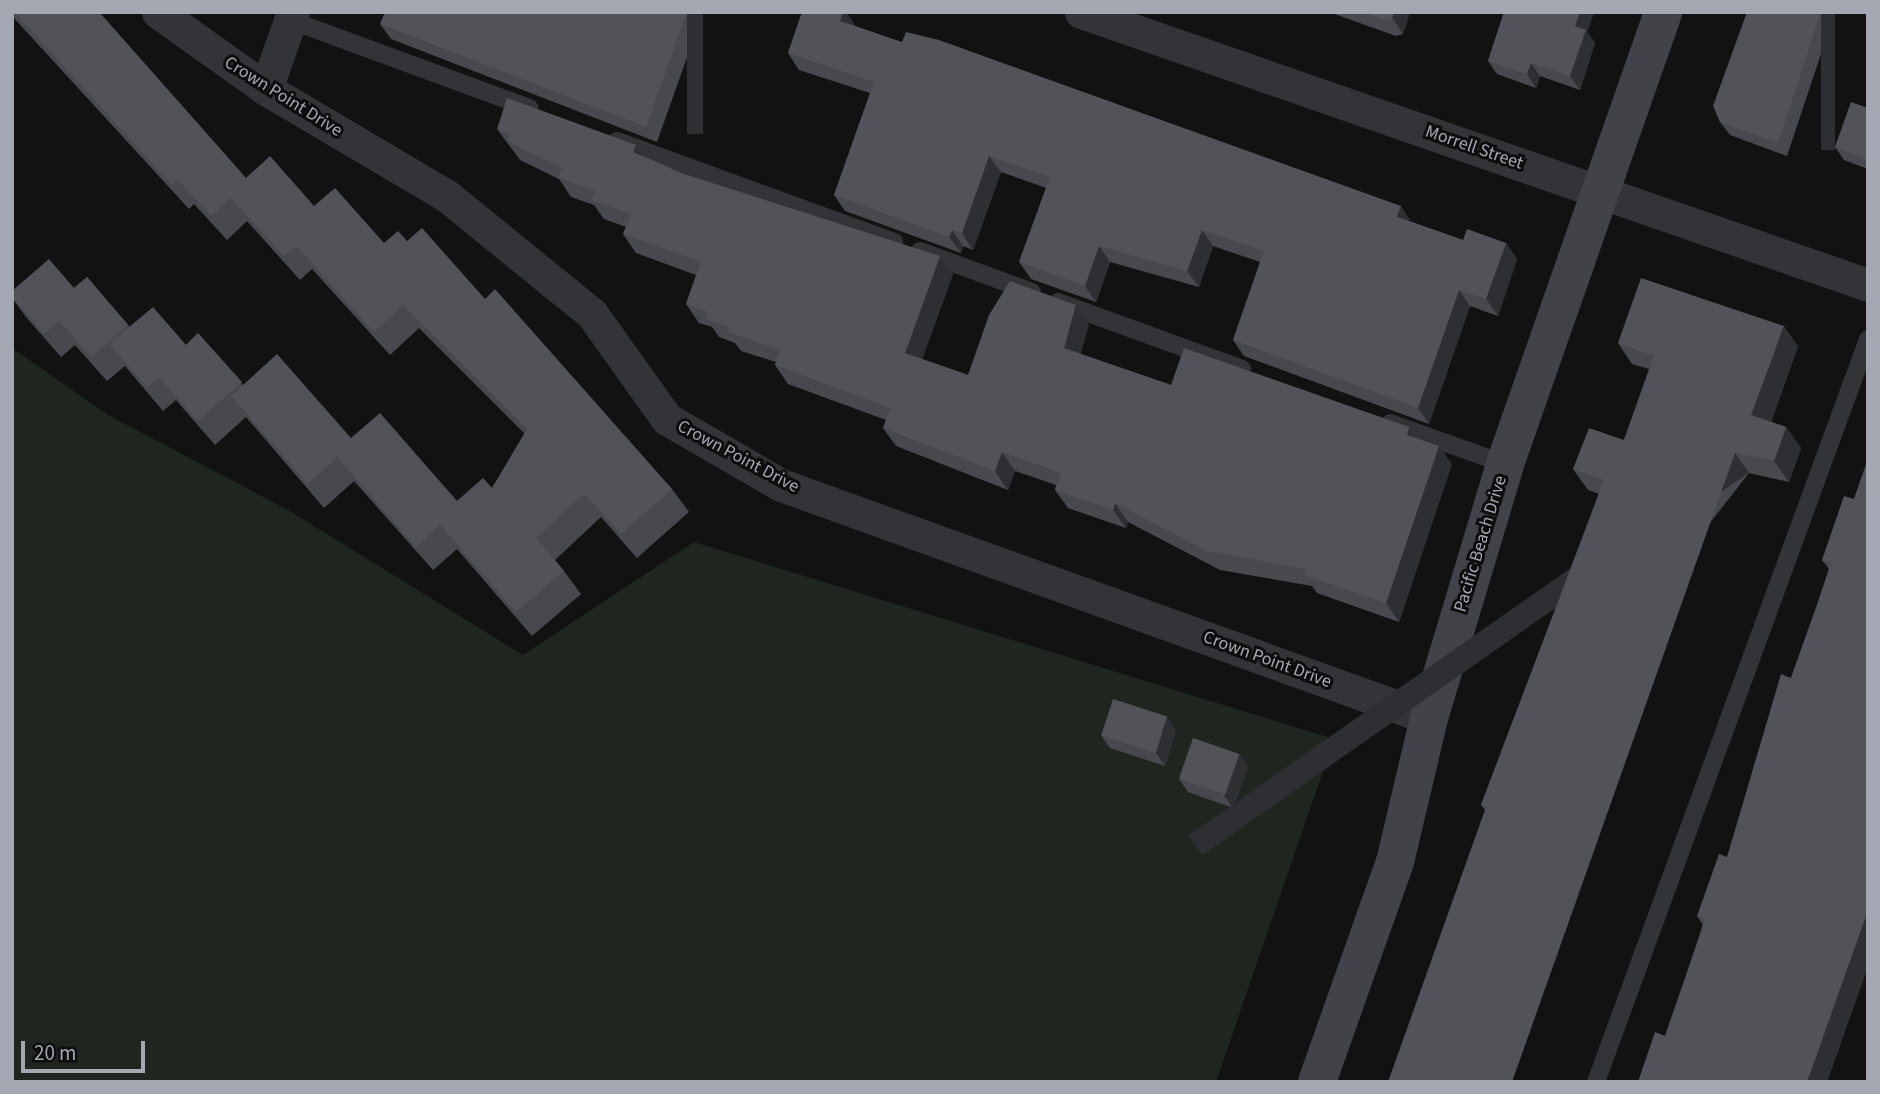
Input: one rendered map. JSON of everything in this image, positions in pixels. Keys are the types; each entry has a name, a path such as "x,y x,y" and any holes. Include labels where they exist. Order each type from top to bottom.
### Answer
{"street":[{"name":"Crown Point Drive","path":"158,12 266,89 447,196 592,314 667,419 781,485 1429,718"},
{"name":"Morrell Street","path":"1081,12 1868,285"},
{"name":"Pacific Beach Drive","path":"1317,1082 1395,862 1429,718 1505,464 1663,12"},
{"path":"266,89 292,16"}],"lane":[{"path":"292,16 544,114"},
{"path":"595,133 1258,374"},
{"path":"1596,1082 1868,339"},
{"path":"1375,417 1505,464"}],"shaded area":[{"path":"12,348 108,415 288,510 523,655 694,542 1334,739 1216,1082 12,1082"}],"building":[{"path":"14,12 99,12 246,178 270,156 314,206 335,188 384,243 398,231 407,241 422,228 485,299 495,289 672,489 621,534 584,494 536,538 564,571 516,612 440,525 416,547 337,457 308,484 231,396 277,354 351,438 380,413 457,501 483,478 492,488 527,429 403,305 374,332 296,246 284,256 231,198 211,216 178,180 172,185"},
{"path":"385,12 687,12 646,127 380,24"},
{"path":"802,12 843,12 840,21 902,42 906,32 939,40 1401,206 1397,217 1463,240 1467,229 1506,243 1486,299 1459,290 1418,408 1233,340 1264,251 1202,230 1187,271 1099,246 1085,286 1019,262 1050,177 989,156 962,233 952,230 949,237 834,195 874,82 788,53"},
{"path":"1362,12 1394,12 1392,18 1386,20"},
{"path":"1504,12 1580,12 1575,26 1586,30 1570,76 1531,63 1527,74 1488,61"},
{"path":"1747,12 1821,12 1778,143 1720,122 1713,106"},
{"path":"507,98 636,145 633,152 681,173 940,256 905,353 968,375 989,315 1010,281 1076,305 1064,348 1171,385 1184,348 1409,427 1407,435 1439,446 1386,603 1304,575 1306,569 1207,551 1115,503 1113,510 1055,490 1061,473 1002,452 995,471 883,428 890,408 775,365 780,350 728,332 729,327 706,319 708,312 686,304 701,262 623,234 631,214 591,200 595,191 558,178 562,168 507,141 510,134 497,129"},
{"path":"1851,102 1868,108 1868,160 1835,147"},
{"path":"49,259 74,288 87,277 128,325 91,357 59,321 44,334 12,297 12,291"},
{"path":"1641,278 1784,326 1751,415 1786,427 1774,461 1735,453 1512,1082 1388,1082 1486,807 1481,805 1604,480 1573,469 1589,428 1624,440 1654,356 1618,343"},
{"path":"153,307 186,345 198,333 242,382 198,421 159,377 147,387 109,344"},
{"path":"1868,459 1868,910 1807,1082 1638,1082 1655,1032 1665,1036 1690,965 1705,919 1697,916 1719,854 1727,857 1781,674 1791,678 1817,605 1831,563 1822,560 1844,496 1854,499"},
{"path":"1113,699 1167,717 1155,753 1101,735"},
{"path":"1193,738 1239,754 1225,795 1179,779"}]}
